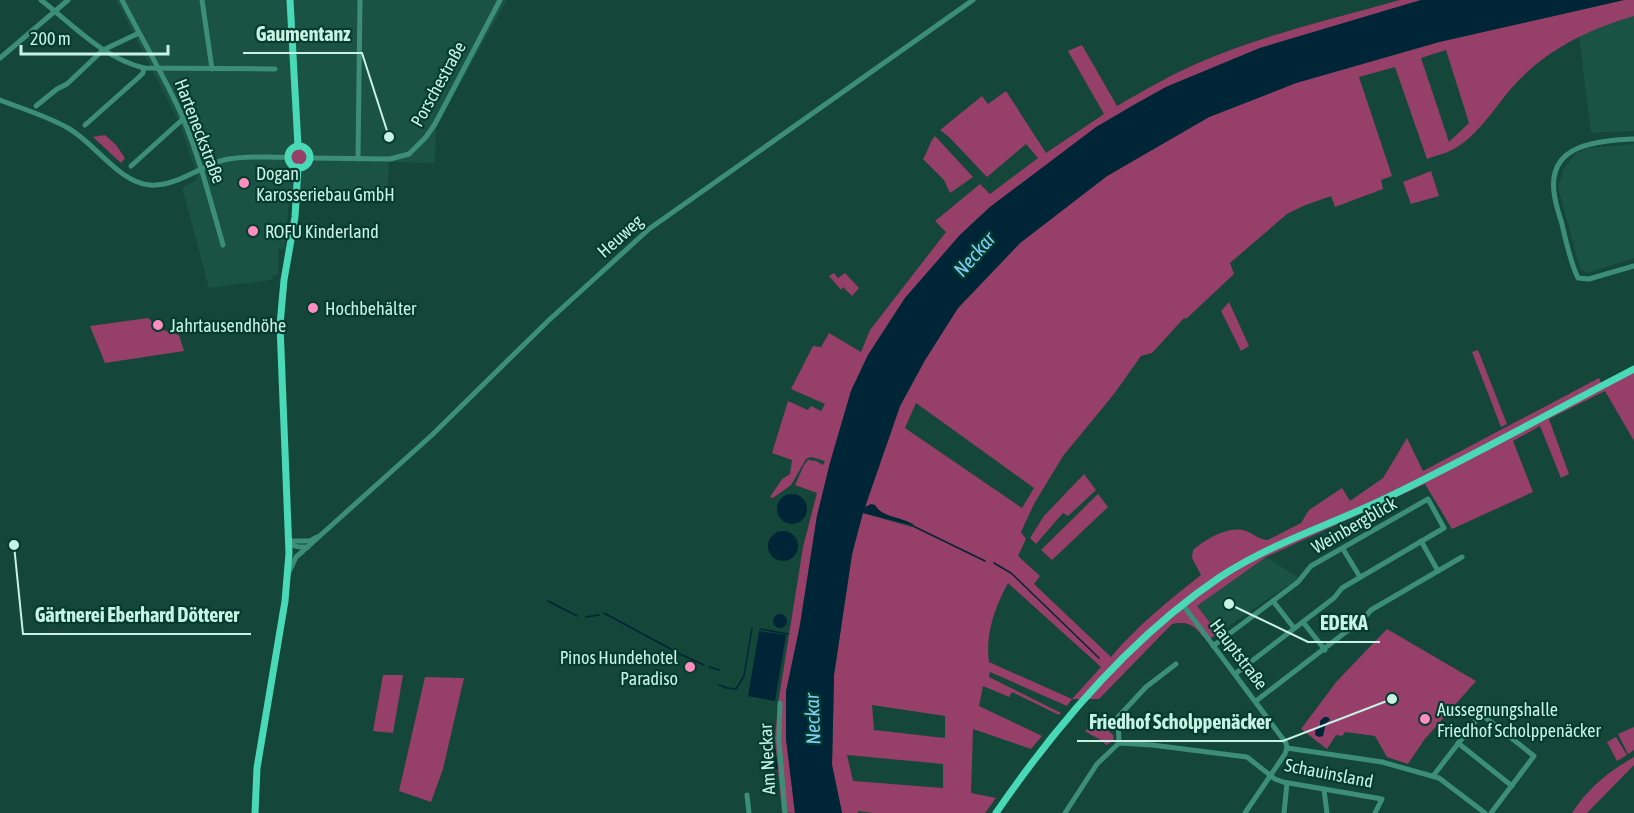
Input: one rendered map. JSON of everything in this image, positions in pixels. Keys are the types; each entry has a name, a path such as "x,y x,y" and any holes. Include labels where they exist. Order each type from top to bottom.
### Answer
{"main road":[{"path":"290,0 298,146"},
{"path":"298,146 307,149 310,158 306,165 298,167 292,165 289,157 292,149 298,146"},
{"path":"255,813 256,775 288,573 289,541 280,318 295,217 298,167"},
{"path":"996,813 1038,755 1079,706 1139,642 1221,576 1267,551 1414,484 1634,369"}],"street":[{"path":"41,0 103,50 128,64 144,68 275,69"},
{"path":"0,58 68,0"},
{"name":"Harteneckstraße","path":"122,0 159,67 183,119 201,169 223,245"},
{"path":"202,0 212,69"},
{"path":"358,159 360,0"},
{"name":"Porschestraße","path":"310,158 400,158 409,154 422,143 435,124 500,0"},
{"name":"Heuweg","path":"288,573 296,557 432,435 518,350 649,229 973,0"},
{"path":"36,106 57,88 67,84 103,50 139,33"},
{"path":"85,125 138,78 144,68"},
{"path":"0,100 69,129 91,144 123,174 140,183 163,184 231,159 289,157"},
{"path":"130,166 183,119"},
{"path":"1634,139 1584,144 1572,150 1558,166 1553,184 1578,278 1589,279 1634,266"},
{"name":"Weinbergblick","path":"1214,646 1301,580 1311,566 1428,500 1444,528 1421,541"},
{"path":"289,541 310,541 321,535"},
{"path":"289,541 298,548 308,547"},
{"path":"1235,674 1334,598 1342,588 1421,541 1438,571"},
{"path":"1343,549 1360,578"},
{"path":"1256,701 1325,650 1371,610 1462,557"},
{"path":"1273,602 1294,628"},
{"name":"Hauptstraße","path":"1183,605 1285,740 1287,748"},
{"path":"1303,622 1325,650"},
{"path":"1065,813 1096,764 1119,743 1118,717 1146,687 1176,664"},
{"name":"Am Neckar","path":"780,703 779,741 785,813"},
{"path":"1432,776 1481,714 1534,756 1491,813"},
{"name":"Schauinsland","path":"1119,743 1247,757 1270,775 1287,783 1382,799 1375,813"},
{"path":"1458,743 1512,786"},
{"path":"1245,813 1287,748 1382,762 1439,778 1485,813"},
{"path":"1284,813 1287,783"},
{"path":"1324,790 1327,813"},
{"name":"Am Neckar","path":"747,795 749,813"}],"shaded area":[{"path":"116,0 507,0 436,127 435,163 389,162 388,192 290,189 285,249 278,249 278,275 273,275 272,280 209,288 182,188 197,179 193,163 180,124"},
{"path":"1400,0 1421,0 1260,48 1166,87 1132,106 1096,128 990,207 960,235 905,298 868,355 851,391 817,516 800,625 786,692 786,738 795,813 782,812 775,738 778,704 803,547 817,493 795,485 808,460 823,465 825,461 811,457 806,459 791,485 773,498 770,497 782,479 790,474 792,460 772,453 788,401 808,410 811,406 821,411 825,404 791,389 813,346 821,347 829,333 861,352 870,330 946,232 935,221 980,184 990,194 1038,158 1026,144 987,177 940,130 982,96 988,104 1006,91 1046,153 1104,114 1068,51 1082,45 1117,106 1177,73 1247,44"},
{"path":"1624,0 1634,0 1634,16 1587,33 1544,58 1519,80 1466,141 1450,151 1427,159 1395,67 1359,77 1392,176 1381,180 1383,189 1335,207 1331,196 1303,206 1287,214 1230,263 1234,274 1186,319 1184,318 1152,353 1141,356 1114,394 1063,456 1034,504 1021,532 1026,539 1018,556 1040,576 1034,584 1111,657 1142,624 1201,575 1192,558 1193,550 1198,546 1218,534 1232,530 1246,531 1268,540 1301,523 1309,510 1342,488 1350,501 1383,478 1407,438 1423,471 1599,378 1603,387 1634,371 1634,441 1605,391 1549,419 1569,474 1561,478 1540,426 1513,441 1533,492 1452,529 1425,484 1266,557 1197,606 1218,633 1207,641 1188,624 1172,624 1099,699 1072,699 1067,706 990,672 989,677 1061,713 1059,715 1012,692 1009,697 983,686 979,706 1042,736 1031,749 973,729 971,793 996,798 985,813 858,811 858,813 842,813 832,765 834,675 852,554 863,513 912,527 914,524 865,508 900,406 925,360 958,308 1020,243 1107,176 1209,117 1296,83 1439,42","holes":["1446,50 1469,123 1449,142 1421,58","916,403 1034,488 1022,508 905,428","1008,583 1101,667 1072,699 989,662 988,641 992,621","872,705 945,716 945,738 874,730","847,755 943,764 943,788 853,781"]},
{"path":"1634,16 1634,131 1591,133 1579,36 1613,21"},
{"path":"105,135 125,158 121,163 93,137"},
{"path":"935,136 973,177 950,193 944,180 923,159"},
{"path":"1634,144 1634,258 1587,273 1580,268 1558,187 1564,168 1575,154 1588,148"},
{"path":"299,149 305,151 307,157 305,163 299,165 293,163 291,157 293,151"},
{"path":"1431,171 1439,196 1411,204 1403,182"},
{"path":"834,273 838,278 845,273 859,288 852,296 843,287 841,290 829,276"},
{"path":"1229,302 1249,346 1241,351 1221,311"},
{"path":"148,318 160,329 179,335 184,351 105,363 90,326"},
{"path":"1478,350 1507,424 1501,427 1472,352"},
{"path":"1084,474 1096,490 1068,516 1063,513 1036,544 1030,538 1044,516"},
{"path":"1098,494 1108,507 1052,560 1041,550"},
{"path":"1266,557 1299,578 1218,633 1197,606"},
{"path":"1387,629 1476,681 1424,740 1408,764 1387,757 1375,736 1345,732 1342,736 1336,735 1327,749 1301,729 1337,681"},
{"path":"383,675 403,675 393,733 373,731"},
{"path":"425,677 464,678 443,769 431,802 399,791"},
{"path":"1097,721 1113,735 1114,741 1106,745 1085,731"},
{"path":"1634,727 1634,750 1628,754 1618,734"},
{"path":"1616,737 1627,755 1617,761 1607,742"},
{"path":"1634,757 1634,765 1587,813 1572,813 1599,781"}],"water":[{"name":"Neckar","path":"1421,0 1624,0 1439,42 1296,83 1209,117 1107,176 1020,243 958,308 925,360 900,406 865,507 875,505 883,513 905,520 914,526 863,513 852,554 834,675 832,765 842,813 795,813 786,738 786,692 800,625 817,516 851,391 868,355 905,298 960,235 990,207 1096,127 1132,106 1166,87 1260,48"},
{"path":"792,494 803,498 807,509 803,520 792,524 781,520 777,509 781,498"},
{"path":"783,531 789,532 797,540 797,552 789,560 783,561 777,560 769,552 768,546 769,540 777,532"},
{"path":"780,614 785,616 787,621 785,626 780,628 775,626 773,621 775,616"},
{"path":"759,631 786,635 775,701 748,696"},
{"path":"1324,717 1330,720 1326,723 1323,736 1319,737 1315,735 1316,727 1320,727 1320,721"},
{"path":"774,740 778,769 767,770 764,741"}],"waterway":[{"path":"913,526 985,561"},
{"path":"994,563 1011,573 1099,658"},
{"path":"548,601 577,616"},
{"path":"604,613 704,665"},
{"path":"586,617 599,615"},
{"path":"719,685 736,689 744,676 752,628"},
{"path":"760,629 788,634"},
{"path":"709,667 719,670"}],"place":[{"name":"Gaumentanz","path":"389,137"},
{"name":"Dogan Karosseriebau GmbH","path":"244,183"},
{"name":"ROFU Kinderland","path":"253,231"},
{"name":"Hochbehälter","path":"313,308"},
{"name":"Jahrtausendhöhe","path":"158,325"},
{"name":"Gärtnerei Eberhard Dötterer","path":"14,545"},
{"name":"EDEKA","path":"1229,604"},
{"name":"Pinos Hundehotel Paradiso","path":"690,667"},
{"name":"Friedhof Scholppenäcker","path":"1392,699"},
{"name":"Aussegnungshalle Friedhof Scholppenäcker","path":"1425,719"}]}
